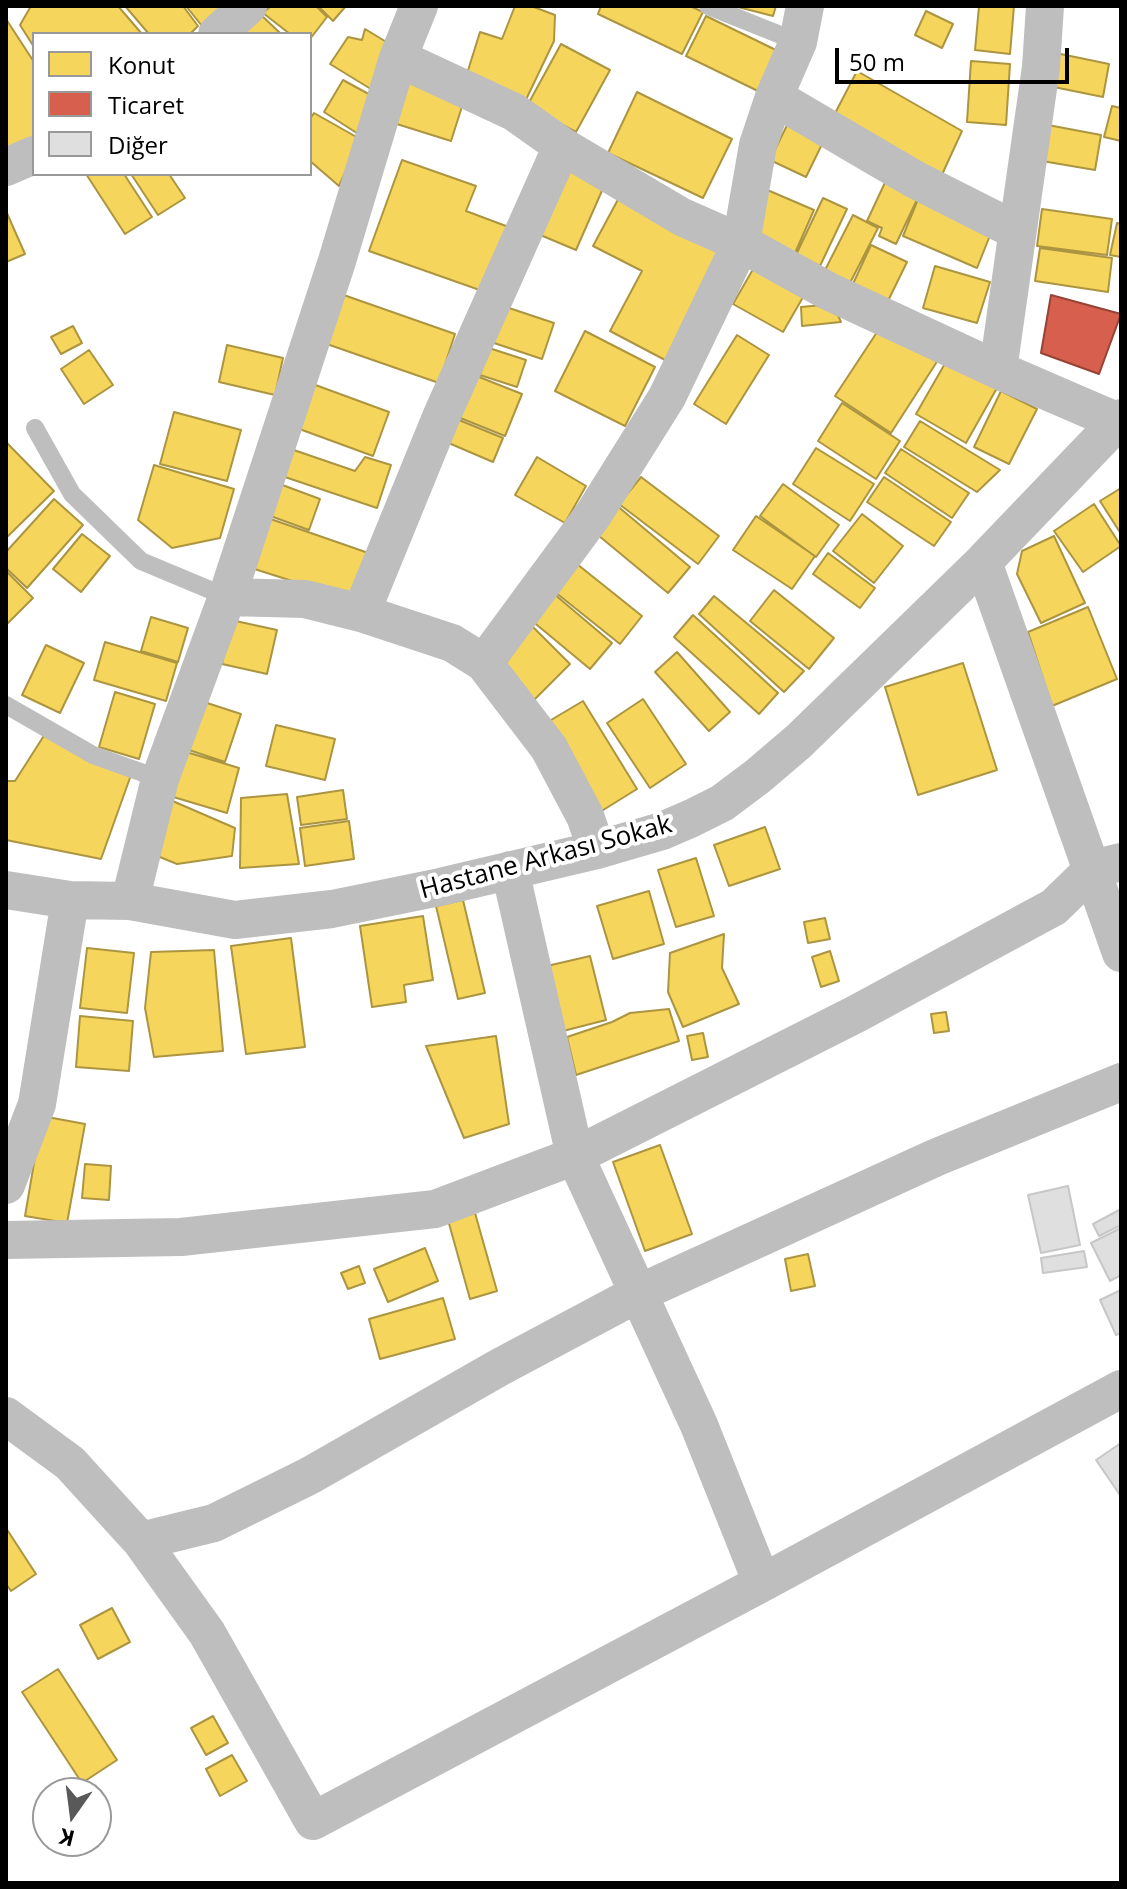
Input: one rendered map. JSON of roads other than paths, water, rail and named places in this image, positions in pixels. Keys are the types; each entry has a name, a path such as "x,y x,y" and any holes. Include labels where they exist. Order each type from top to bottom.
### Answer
{"street":[{"path":"219,32 248,6"},
{"path":"130,901 160,779 227,597 337,261 398,58 419,6"},
{"path":"998,370 1041,67 1045,6"},
{"path":"484,663 593,515 667,397 741,243 758,145 802,24"},
{"path":"398,58 514,112 562,146 682,217 741,243 828,291 998,370 1120,414"},
{"path":"774,97 914,179 1017,231"},
{"path":"361,613 442,415 562,146"},
{"path":"6,167 32,156"},
{"name":"Hastane Arkası Sokak","path":"6,890 70,900 130,901 235,920 332,909 597,850 662,831 722,803 758,776 855,688 983,562 1120,414"},
{"path":"983,562 1107,866 1121,953"},
{"path":"227,597 305,599 361,613 452,643 484,663 549,748 585,816 597,850"},
{"path":"6,1240 181,1237 435,1209 575,1156 856,1014 1054,907 1107,866"},
{"path":"510,870 575,1156 699,1425 762,1583"},
{"path":"6,1185 37,1104 70,900"},
{"path":"141,1541 214,1523 295,1483 637,1294 937,1157 1121,1082"},
{"path":"6,1416 70,1463 141,1541 207,1633 313,1821 1121,1389"}],"lane":[{"path":"708,6 802,24"},
{"path":"35,428 72,494 141,561 227,597"},
{"path":"6,705 93,755 160,779"}]}
